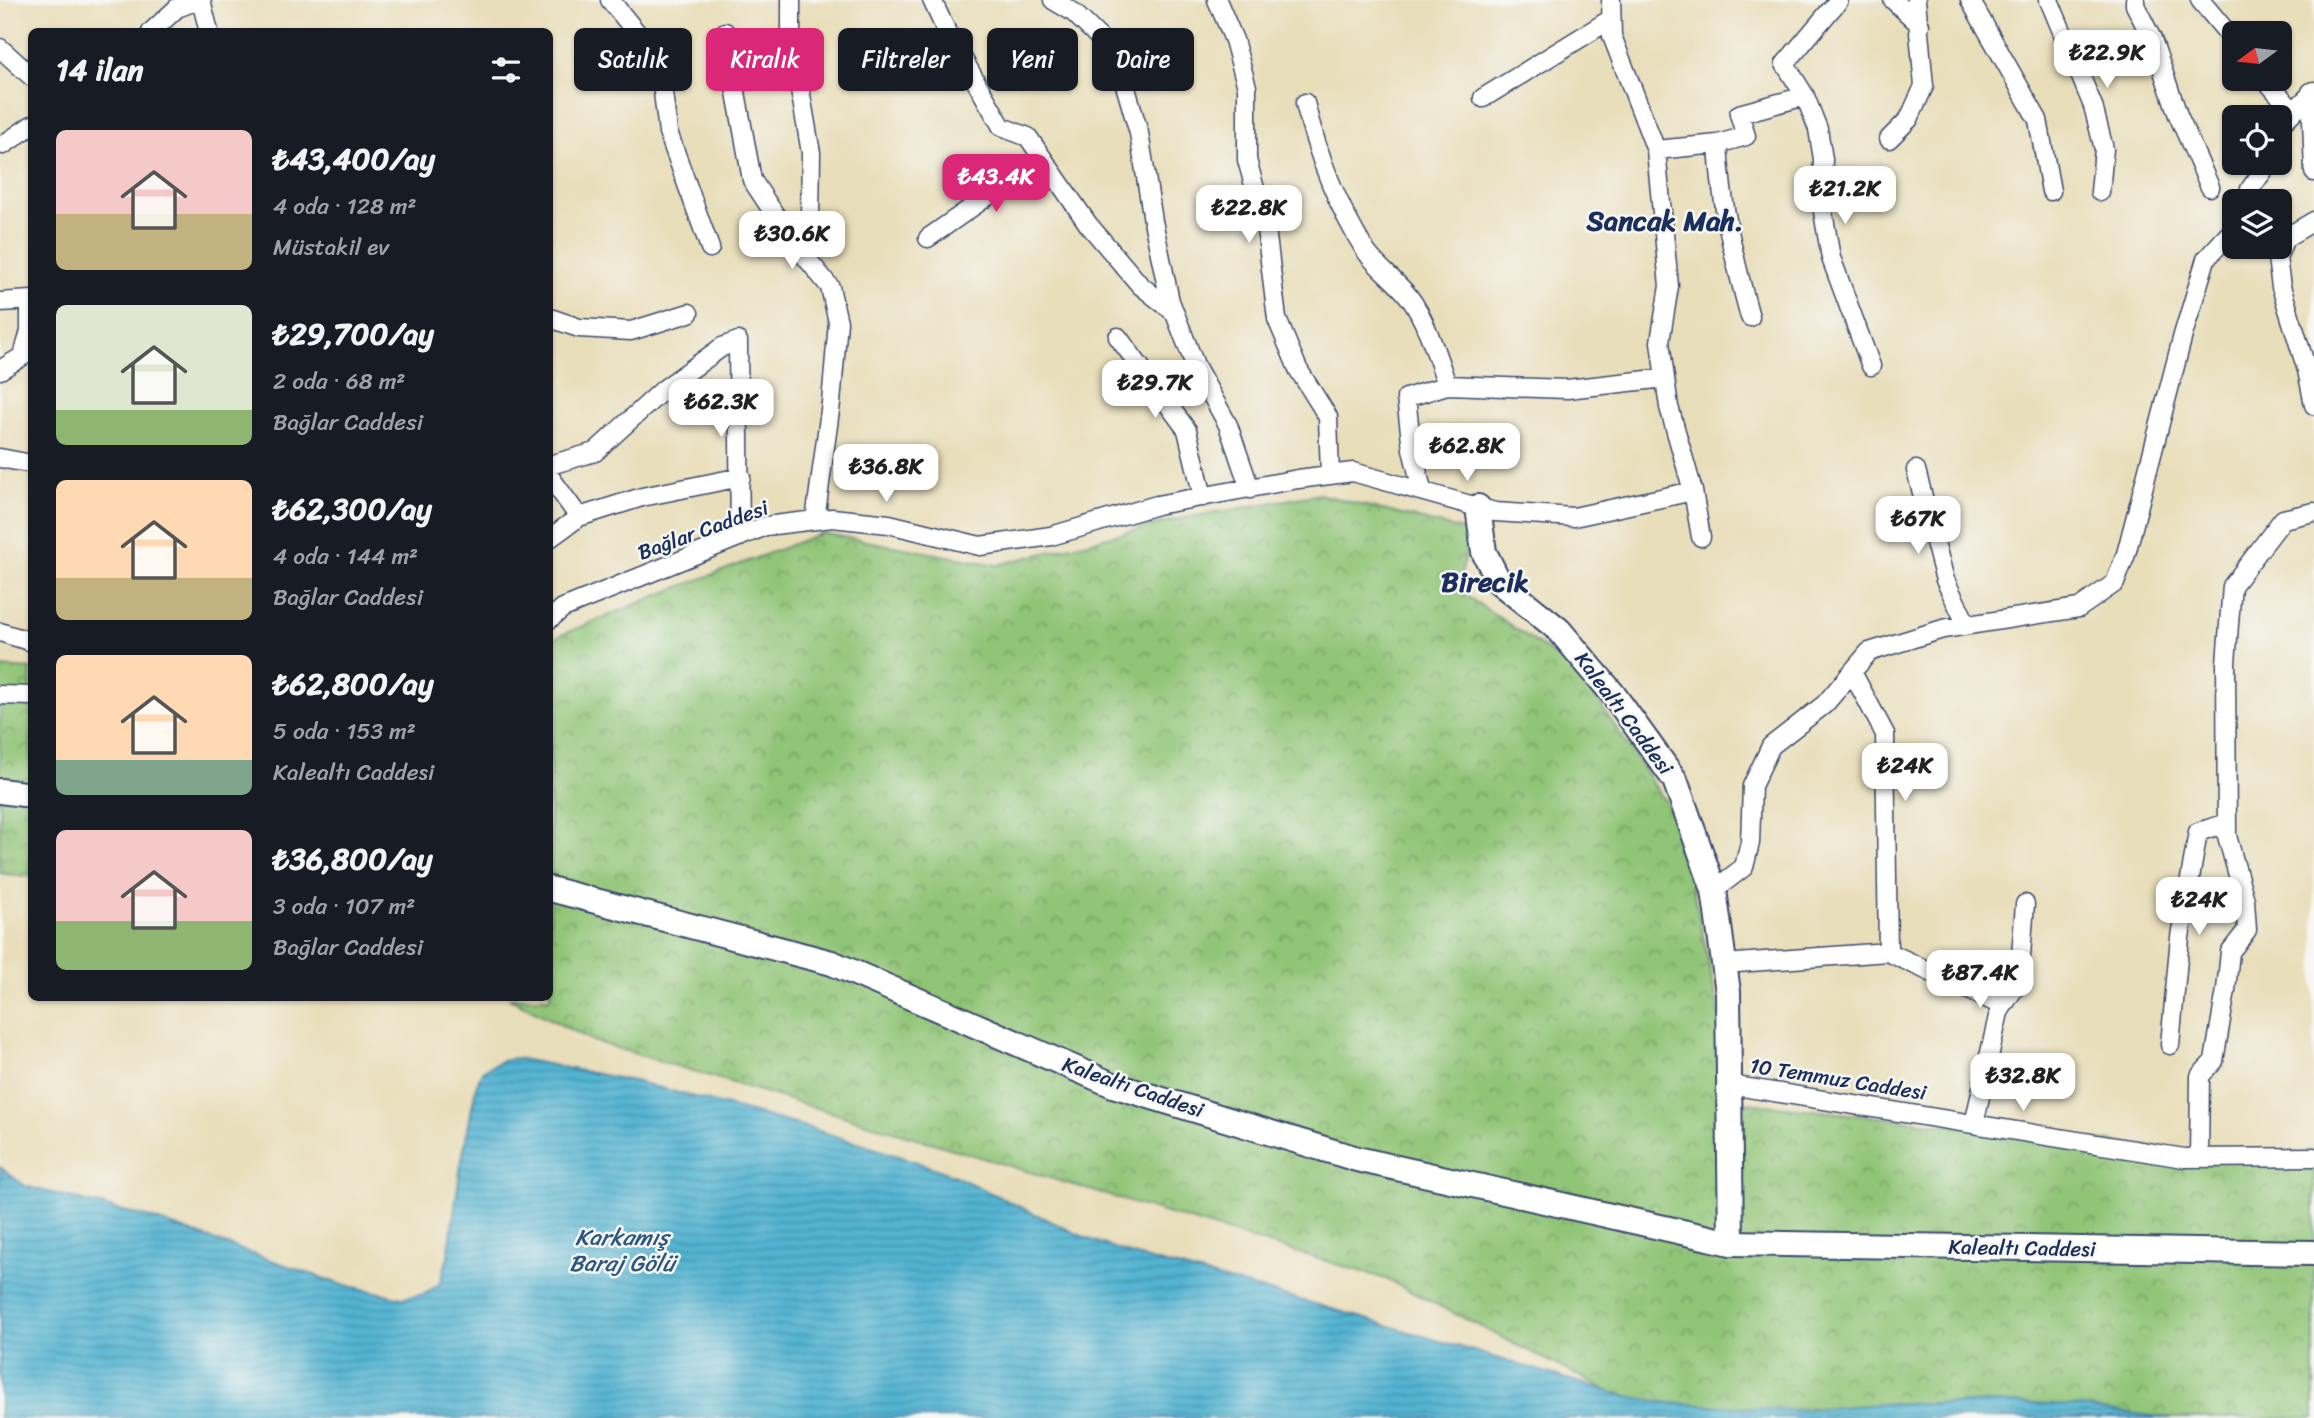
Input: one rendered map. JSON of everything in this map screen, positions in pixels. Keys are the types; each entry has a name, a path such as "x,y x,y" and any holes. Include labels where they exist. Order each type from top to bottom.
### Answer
{"street":[{"path":"155,28 177,8 200,0 208,28"},
{"path":"610,0 654,54 662,84 668,132 710,248"},
{"path":"791,0 791,37 811,153 810,218 806,257"},
{"path":"932,0 1002,127 1028,137 1088,224 1140,285 1175,312"},
{"path":"1052,0 1073,12 1116,54 1139,133 1153,221 1170,301 1195,365 1228,425 1250,489"},
{"path":"1217,0 1234,40 1247,87 1247,160 1266,228 1277,319 1298,369 1328,417 1330,475"},
{"path":"1612,0 1612,36 1656,150 1669,286 1660,342 1669,407 1693,491 1701,537"},
{"path":"1839,0 1785,64 1805,96 1818,130 1823,159 1822,206 1831,258 1871,366"},
{"path":"1893,0 1920,25"},
{"path":"1889,139 1909,119 1924,86 1916,0"},
{"path":"1970,0 2038,120 2051,191"},
{"path":"2049,0 2096,117 2104,149 2100,192"},
{"path":"2136,0 2135,5 2152,39 2178,115 2210,187"},
{"path":"2200,0 2222,27"},
{"path":"1483,98 1611,19"},
{"path":"0,48 28,73"},
{"path":"736,91 752,180 830,287 838,322 831,403 815,520"},
{"path":"2276,91 2293,111 2312,92"},
{"path":"2312,92 2314,172"},
{"path":"1656,150 1717,144 1746,136 1739,114 1805,96"},
{"path":"1305,103 1315,145 1340,208 1367,254 1410,298 1434,347 1447,385"},
{"path":"2,145 28,128"},
{"path":"1717,144 1726,223 1750,317"},
{"path":"928,238 1042,158"},
{"path":"2250,189 2260,175"},
{"path":"2292,233 2314,220"},
{"path":"1714,890 1744,867 1750,843 1752,786 1770,746 1825,704 1869,652 1942,629 2079,608 2115,583 2126,554 2183,335 2206,260 2222,242"},
{"path":"2277,259 2281,287 2307,370 2314,405"},
{"path":"0,302 28,301"},
{"path":"553,319 579,328 631,331 689,313"},
{"path":"1118,337 1187,430 1203,497"},
{"path":"0,370 23,356 28,340"},
{"path":"553,464 594,452 664,389 722,347 738,341 740,537"},
{"path":"1422,490 1412,449 1406,398 1447,385 1567,389 1665,378"},
{"path":"0,458 28,463"},
{"path":"1916,470 1945,580 1967,625"},
{"name":"Bağlar Caddesi","path":"553,616 563,608 766,526 832,518 889,524 980,546 1051,536 1157,505 1353,472 1495,512 1574,517 1693,491"},
{"path":"553,536 579,517 642,497 741,477"},
{"path":"553,481 579,517"},
{"name":"Kalealtı Caddesi","path":"1478,507 1484,552 1499,582 1559,629 1614,694 1675,780 1714,890 1728,992 1731,1243"},
{"path":"2199,1158 2200,1076 2214,1061 2230,952 2247,930 2245,900 2227,836 2227,663 2232,586 2283,519 2314,512"},
{"path":"0,632 28,641"},
{"path":"1852,673 1885,734 1888,952"},
{"path":"0,695 28,696"},
{"path":"0,791 28,794"},
{"path":"2170,1045 2180,937 2197,832 2227,823"},
{"name":"Kalealtı Caddesi","path":"553,890 832,963 1113,1085 1318,1148 1731,1243 2314,1253"},
{"path":"1975,1124 1999,1012 2019,981 2025,904"},
{"path":"1724,964 1888,952 2003,1006"},
{"name":"10 Temmuz Caddesi","path":"1730,1085 2184,1158 2314,1157"}],"green space":[{"path":"1319,494 1470,532 1458,590 1578,671 1679,822 1738,1102 2314,1164 2314,1418 1662,1418 1386,1279 593,1041 515,1001 553,1001 553,641 561,635 822,533 997,565 1179,519"},
{"path":"0,667 28,669 28,877 0,873"}],"water":[{"name":"Karkamış Baraj Gölü","path":"516,1058 638,1082 810,1128 953,1175 1084,1237 1129,1254 1326,1307 1628,1397 1671,1403 1790,1410 1899,1403 2015,1403 2073,1406 2168,1418 0,1418 0,1167 25,1186 147,1217 337,1283 402,1298 425,1294 440,1283 448,1256 461,1164 476,1087 482,1071 503,1060"}],"district":[{"name":"Sancak Mah.","path":"1665,220"},
{"name":"Birecik","path":"1485,581"}]}
